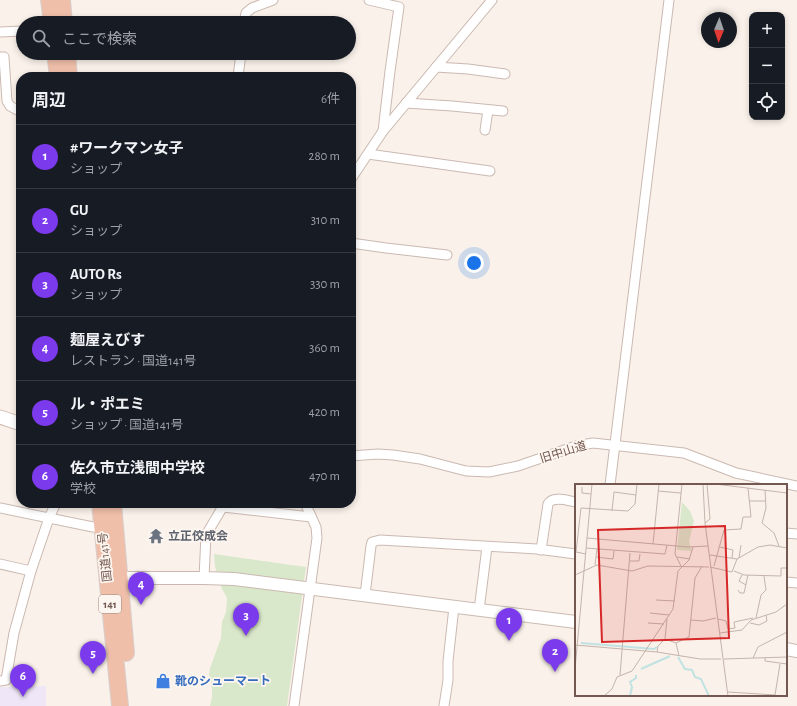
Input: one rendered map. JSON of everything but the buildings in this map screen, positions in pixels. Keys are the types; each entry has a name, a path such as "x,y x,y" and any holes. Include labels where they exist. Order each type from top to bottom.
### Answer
{"highway":[{"path":"50,0 51,16"},
{"path":"62,0 63,16"},
{"path":"56,60 57,72"},
{"path":"68,60 69,72"},
{"name":"国道141号","path":"100,508 102,528 114,579 131,706"},
{"name":"国道141号","path":"113,508 114,579 120,706"}],"main road":[{"path":"0,417 16,422"}],"street":[{"path":"245,16 246,13 252,8 273,0"},
{"path":"369,0 399,3 383,131"},
{"path":"356,171 383,131 492,0"},
{"path":"610,484 669,0"},
{"path":"0,32 16,31"},
{"path":"0,57 4,57 7,101 10,106 16,109"},
{"path":"239,72 240,60"},
{"path":"436,67 468,69 505,74"},
{"path":"494,83 495,73"},
{"path":"406,103 503,111"},
{"path":"485,130 488,110"},
{"path":"368,154 490,171"},
{"path":"442,174 443,164"},
{"path":"356,244 447,255"},
{"name":"旧中山道","path":"356,456 393,454 420,459 466,471 489,472 518,466 576,446 593,443 684,453 736,473 797,486"},
{"path":"541,550 548,504 550,501 557,499 575,502"},
{"path":"0,508 102,528"},
{"path":"0,681 6,680 14,633 31,571 48,518 53,508"},
{"path":"204,578 206,535 222,508"},
{"path":"244,508 311,518"},
{"path":"294,706 317,532 307,508"},
{"path":"787,533 797,534"},
{"path":"365,595 371,546 372,542 376,540 541,550 575,554"},
{"path":"479,610 487,547"},
{"path":"0,564 31,571"},
{"path":"114,579 234,579 575,622"},
{"path":"787,582 797,583"},
{"path":"444,706 448,680 448,661 454,607"},
{"path":"787,649 797,651"}],"shaded area":[{"path":"46,686 46,706 0,706 0,687"}],"green space":[{"path":"214,554 306,567 287,706 210,706 212,689 209,675 210,668 221,638 222,622 226,612 227,598 221,587 215,566"}],"place":[{"name":"立正佼成会","path":"156,536"},
{"name":"麺屋えびす","path":"141,605"},
{"name":"AUTO Rs","path":"246,636"},
{"name":"#ワークマン女子","path":"509,641"},
{"name":"GU","path":"555,672"},
{"name":"ル・ポエミ","path":"93,674"},
{"name":"靴のシューマート","path":"163,681"},
{"name":"佐久市立浅間中学校","path":"23,697"}]}
